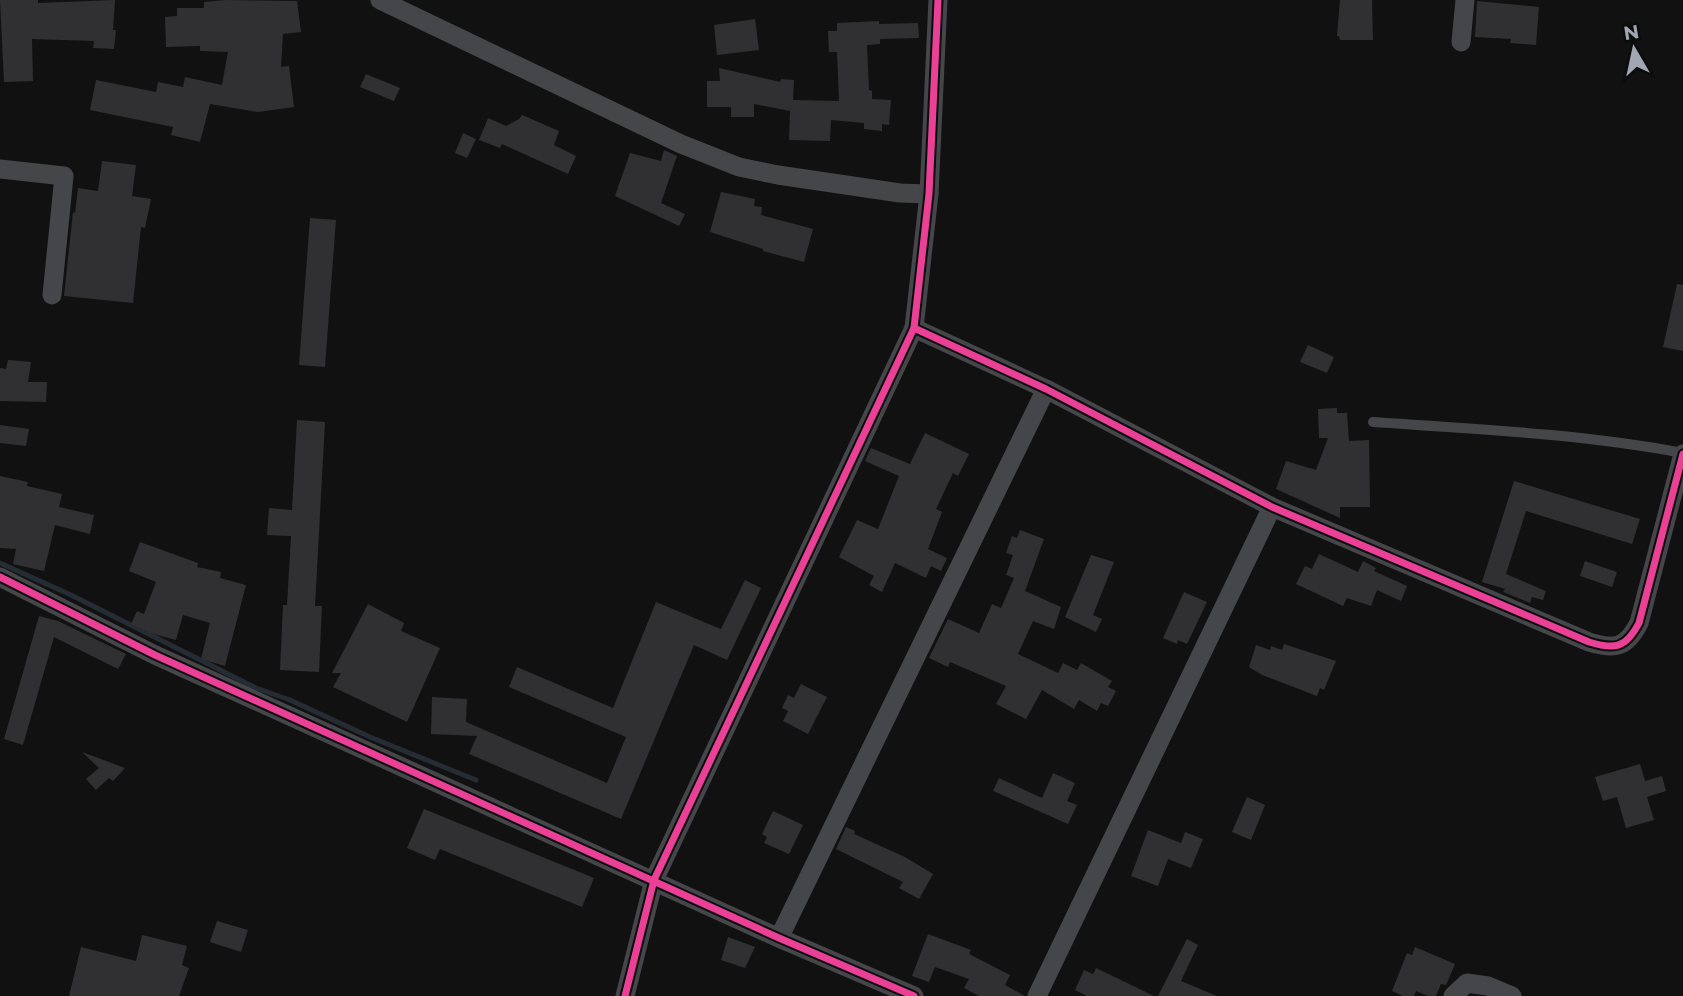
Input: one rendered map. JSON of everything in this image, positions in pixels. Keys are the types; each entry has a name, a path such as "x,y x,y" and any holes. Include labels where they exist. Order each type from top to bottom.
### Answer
{"street":[{"path":"380,0 670,138 738,167 900,193 929,194"},
{"path":"625,996 654,880 914,328 929,194 938,0"},
{"path":"1461,42 1465,0"},
{"path":"0,169 64,176 52,295"},
{"path":"914,328 1046,389 1272,507 1605,647 1620,646 1633,635 1639,623 1683,454"},
{"path":"779,938 1046,389"},
{"path":"1037,996 1272,507"},
{"path":"0,577 155,655 779,938 914,996"},
{"path":"1453,996 1467,983 1488,986 1512,996"}],"lane":[{"path":"1373,422 1514,432 1652,447 1683,454"}],"building":[{"path":"0,0 38,0 38,3 115,0 114,49 93,48 94,41 32,39 33,81 4,82"},
{"path":"1340,0 1372,0 1373,40 1340,40 1337,36"},
{"path":"297,1 301,32 283,34 281,67 289,66 294,107 258,112 210,104 200,142 171,135 173,127 90,110 96,80 156,92 158,82 183,87 185,77 222,85 228,52 200,51 200,46 166,47 165,17 177,16 177,8 204,8 204,2"},
{"path":"1477,1 1539,7 1536,45 1510,43 1511,39 1475,37"},
{"path":"755,19 759,50 717,55 714,25"},
{"path":"879,21 879,24 918,23 919,38 880,39 880,44 867,45 869,90 872,91 872,99 891,100 889,125 882,124 882,131 864,129 864,123 831,120 830,141 789,140 790,111 754,104 754,117 731,117 731,107 707,107 707,81 720,81 719,68 780,82 781,79 794,80 793,100 839,101 837,52 829,52 828,31 837,31 837,23"},
{"path":"366,74 400,88 394,101 360,87"},
{"path":"522,115 559,131 554,145 576,156 568,174 502,144 500,148 479,140 488,118 506,126"},
{"path":"463,133 476,139 467,158 455,153"},
{"path":"664,150 677,156 661,203 685,214 679,226 615,196 630,153 661,161"},
{"path":"102,161 136,165 132,196 151,199 145,228 141,227 133,303 64,296 78,188 98,191"},
{"path":"721,192 755,199 754,206 762,207 761,215 813,229 804,262 710,232"},
{"path":"310,218 336,220 325,367 299,365"},
{"path":"1677,284 1683,285 1683,351 1663,347"},
{"path":"1308,345 1334,357 1327,373 1300,362"},
{"path":"8,360 31,362 28,382 47,382 46,402 0,401 0,368 6,369"},
{"path":"1337,408 1337,413 1347,413 1349,441 1369,440 1370,507 1340,507 1340,518 1276,489 1286,461 1316,470 1328,438 1319,438 1318,409"},
{"path":"297,420 325,422 315,606 322,606 319,672 280,670 283,605 287,605 291,536 267,535 269,508 292,510"},
{"path":"0,425 29,429 26,446 0,443"},
{"path":"925,433 969,454 958,476 953,473 936,509 942,512 928,549 947,558 941,571 931,566 926,578 895,563 882,592 869,585 874,576 839,557 857,520 878,529 899,476 865,461 871,448 910,464"},
{"path":"0,476 62,494 59,507 94,515 90,534 55,525 44,571 13,564 16,549 0,548"},
{"path":"1514,481 1640,519 1632,544 1526,511 1506,574 1546,591 1543,600 1532,597 1530,603 1503,592 1505,589 1482,582"},
{"path":"1020,530 1044,539 1025,591 1061,607 1054,629 1033,621 1018,654 1058,673 1063,663 1077,670 1081,663 1112,681 1108,687 1116,691 1108,706 1101,703 1097,711 1079,700 1074,709 1042,690 1026,719 996,704 1006,686 950,662 948,667 929,658 948,619 979,633 992,604 1001,608 1014,578 1006,575 1013,555 1006,553 1012,536 1017,538"},
{"path":"140,542 198,563 197,567 221,572 220,578 246,585 225,666 201,659 210,623 183,615 176,640 150,633 131,624 137,611 144,614 156,582 129,571"},
{"path":"1319,554 1358,572 1363,561 1376,568 1374,571 1407,586 1401,601 1377,590 1371,606 1347,598 1343,606 1296,584 1305,566 1312,569"},
{"path":"1091,555 1114,562 1093,615 1102,619 1096,632 1065,617"},
{"path":"1585,561 1617,572 1612,587 1580,576"},
{"path":"745,580 761,588 727,660 694,645 621,819 469,754 477,736 431,734 432,697 467,699 466,722 607,783 626,737 509,687 517,667 613,708 656,602 721,629"},
{"path":"1184,592 1207,602 1187,644 1178,640 1177,644 1163,638"},
{"path":"368,604 404,623 401,631 440,648 407,722 333,687 341,673 332,673"},
{"path":"39,616 58,621 126,654 118,669 54,637 23,745 4,739"},
{"path":"1284,644 1336,661 1324,690 1320,688 1317,696 1262,675 1249,667 1256,645 1270,650 1271,646 1282,650"},
{"path":"801,684 827,697 808,734 783,721 788,711 782,708 788,695 794,698"},
{"path":"82,752 125,768 113,781 109,778 96,790 86,779 99,768"},
{"path":"1640,764 1645,781 1662,776 1666,791 1647,797 1654,820 1626,828 1617,797 1603,801 1595,777"},
{"path":"1053,773 1075,783 1067,801 1077,805 1068,824 993,791 999,778 1042,798"},
{"path":"1247,797 1265,805 1251,840 1232,832"},
{"path":"424,809 594,878 582,907 440,849 435,860 407,848"},
{"path":"773,811 803,825 789,854 764,843 767,837 762,834"},
{"path":"846,827 855,831 854,834 905,857 933,874 919,899 899,888 903,882 836,849"},
{"path":"1148,830 1181,843 1185,832 1203,839 1191,868 1168,859 1158,886 1131,876"},
{"path":"217,921 248,930 241,952 210,942"},
{"path":"928,934 971,950 969,954 1010,975 1005,985 1025,996 979,996 964,988 969,979 935,967 929,982 912,976"},
{"path":"142,935 187,946 182,965 189,968 179,996 69,996 81,947 136,961"},
{"path":"728,937 755,947 745,968 721,960"},
{"path":"1187,939 1198,945 1181,981 1217,996 1158,996"},
{"path":"1415,947 1455,964 1446,985 1441,984 1436,996 1416,991 1414,996 1403,996 1392,991 1407,953 1412,955"},
{"path":"1096,968 1154,996 1087,996 1075,990 1084,970 1093,974"}],"waterway":[{"path":"0,563 71,595 256,688 476,780"}],"cycle path":[{"path":"625,996 654,880 914,328 929,194 938,0"},
{"path":"914,328 1046,389 1272,507 1589,642 1606,646 1624,642 1639,623 1683,454"},
{"path":"0,577 155,655 779,938 914,996"}]}
